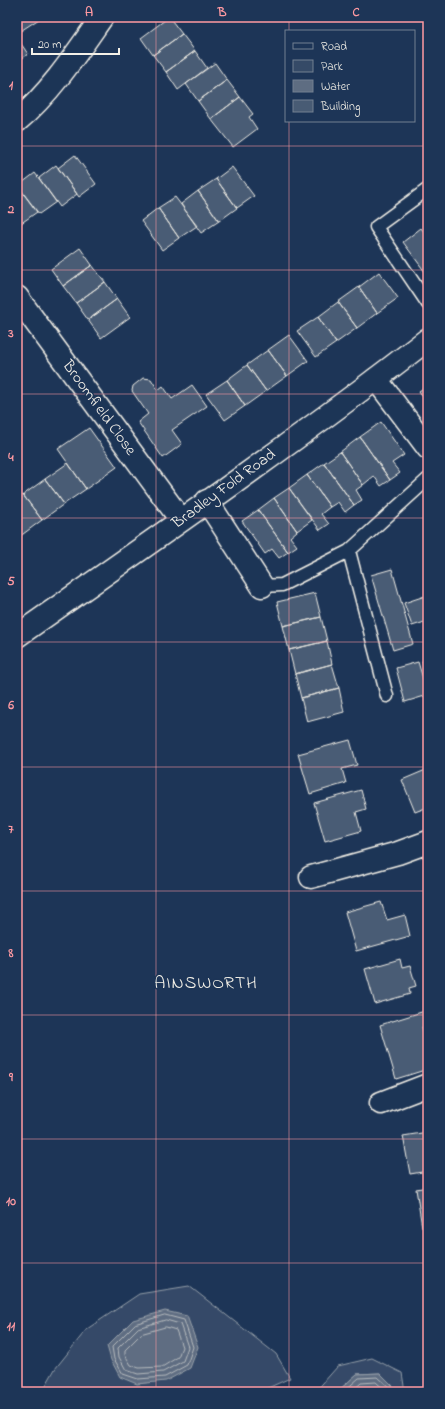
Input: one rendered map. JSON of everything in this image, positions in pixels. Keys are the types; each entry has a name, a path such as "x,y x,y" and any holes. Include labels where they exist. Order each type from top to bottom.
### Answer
{"street":[{"path":"17,121 33,107 69,64 102,17"},
{"name":"Broomfield Close","path":"17,297 181,520"},
{"name":"Bradley Fold Road","path":"17,636 181,520 428,340"},
{"path":"376,379 428,448"},
{"path":"207,501 262,586"},
{"path":"311,878 398,853 428,842"},
{"path":"381,1103 428,1085"}],"lane":[{"path":"428,189 376,227 428,304"},
{"path":"262,586 282,585 349,551 428,479"},
{"path":"349,551 387,696"}],"green space":[{"path":"189,1286 276,1354 290,1378 259,1392 42,1392 55,1369 87,1329 139,1294"},
{"path":"372,1358 402,1373 405,1392 396,1392 395,1388 380,1373 357,1374 337,1392 315,1392 338,1366"}],"water":[{"path":"165,1311 187,1316 198,1347 190,1368 166,1381 137,1384 120,1377 111,1360 107,1346 133,1320"},
{"path":"380,1373 395,1388 396,1392 337,1392 357,1374"}],"building":[{"path":"17,17 38,17 39,19 19,32 17,28"},
{"path":"169,17 182,34 153,55 141,38"},
{"path":"182,34 195,51 166,72 153,55"},
{"path":"17,38 28,54 17,62"},
{"path":"195,51 207,68 178,90 166,72"},
{"path":"215,63 227,80 198,101 186,84"},
{"path":"227,80 240,97 211,119 198,101"},
{"path":"240,97 253,114 249,117 257,129 233,147 211,119"},
{"path":"75,155 96,184 79,197 58,168"},
{"path":"56,165 77,194 60,207 39,178"},
{"path":"232,167 254,196 237,208 216,179"},
{"path":"35,173 56,202 39,214 18,186"},
{"path":"216,179 237,208 219,221 198,191"},
{"path":"17,185 37,212 20,224 17,220"},
{"path":"198,191 219,221 201,233 181,204"},
{"path":"175,197 197,226 179,238 158,208"},
{"path":"158,208 179,238 162,250 141,221"},
{"path":"421,228 428,237 428,276 403,242"},
{"path":"80,248 92,265 63,286 51,269"},
{"path":"92,265 105,282 76,303 63,286"},
{"path":"379,272 398,298 377,313 359,287"},
{"path":"105,282 117,299 88,320 76,303"},
{"path":"359,287 377,313 357,328 338,302"},
{"path":"117,299 130,317 101,338 88,320"},
{"path":"338,302 357,328 336,343 318,317"},
{"path":"318,317 336,343 316,357 297,331"},
{"path":"289,335 308,361 287,376 268,350"},
{"path":"268,350 287,376 266,391 247,365"},
{"path":"247,365 266,391 245,406 227,380"},
{"path":"143,378 151,379 158,390 163,386 172,399 192,385 207,406 172,430 182,444 163,458 138,422 148,414 132,391 133,386"},
{"path":"227,380 245,406 225,420 206,394"},
{"path":"428,385 428,404 419,391"},
{"path":"381,422 404,455 392,463 400,473 390,480 360,437"},
{"path":"89,428 117,467 86,489 58,449"},
{"path":"360,437 390,480 381,486 374,476 363,485 340,452"},
{"path":"340,452 363,485 356,490 362,500 354,505 324,463"},
{"path":"68,463 86,489 64,504 45,479"},
{"path":"324,463 354,505 345,512 338,502 330,507 307,475"},
{"path":"307,475 330,507 321,514 329,524 320,530 289,488"},
{"path":"45,479 64,504 42,520 23,495"},
{"path":"289,488 312,520 297,531 274,498"},
{"path":"23,495 42,520 19,537 17,533 17,499"},
{"path":"274,498 297,531 290,537 297,546 288,552 258,510"},
{"path":"258,510 288,552 279,558 272,549 265,554 242,521"},
{"path":"392,569 413,644 393,650 371,575"},
{"path":"315,593 321,617 283,626 277,602"},
{"path":"428,595 428,621 412,626 404,603"},
{"path":"321,617 327,641 289,650 283,626"},
{"path":"327,641 332,664 295,674 289,650"},
{"path":"428,659 428,679 422,661"},
{"path":"418,662 428,695 405,702 396,668"},
{"path":"332,664 339,688 301,698 295,674"},
{"path":"339,688 344,712 307,722 301,698"},
{"path":"350,740 357,765 342,769 346,783 310,794 298,754"},
{"path":"428,769 428,807 415,812 402,780"},
{"path":"361,790 366,809 356,812 361,831 325,841 314,803"},
{"path":"381,902 387,920 405,915 410,936 356,951 345,912"},
{"path":"400,959 402,968 410,966 416,986 409,988 410,994 375,1004 365,969"},
{"path":"428,1010 428,1026 422,1027 428,1049 428,1069 396,1079 380,1025"},
{"path":"428,1132 428,1171 410,1174 403,1136"},
{"path":"428,1187 428,1226 422,1227 416,1189"}],"district":[{"name":"AINSWORTH","path":"206,984"}]}
